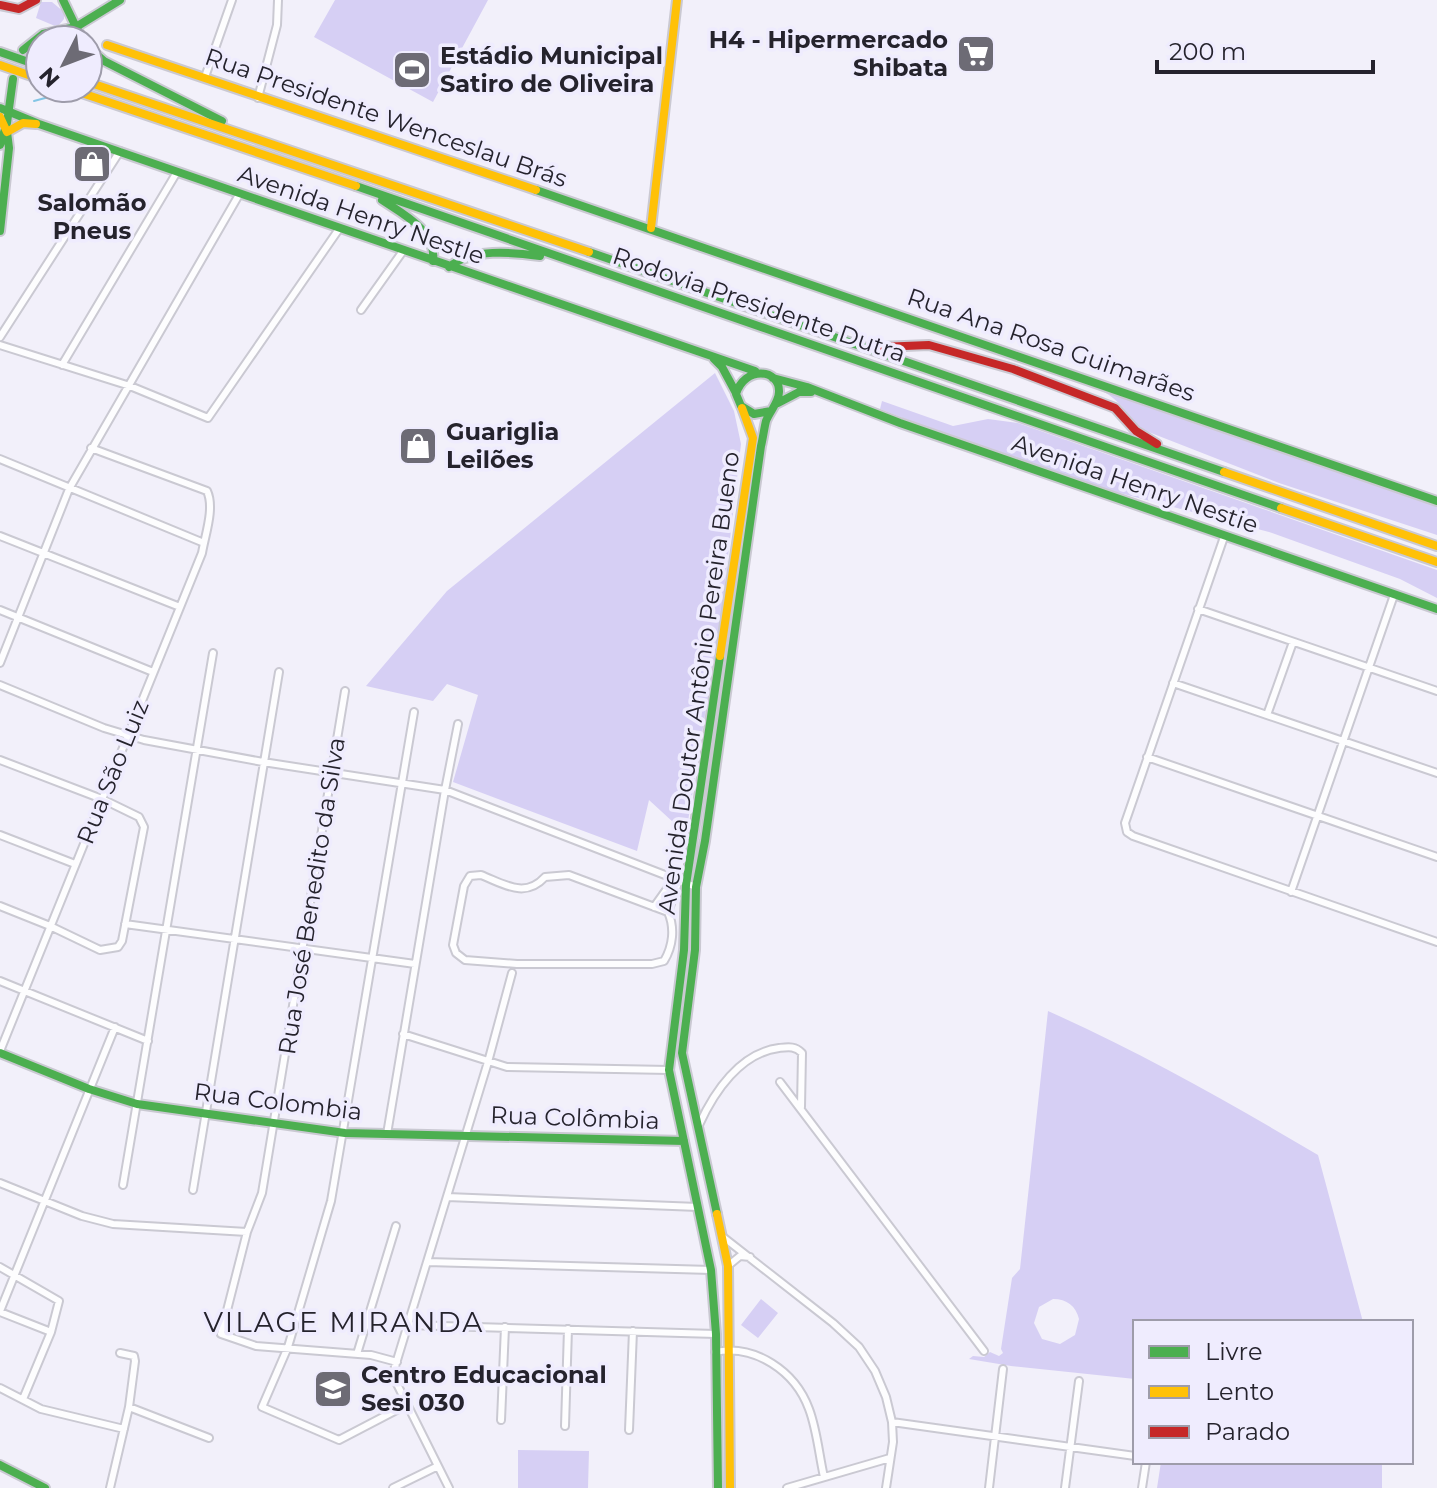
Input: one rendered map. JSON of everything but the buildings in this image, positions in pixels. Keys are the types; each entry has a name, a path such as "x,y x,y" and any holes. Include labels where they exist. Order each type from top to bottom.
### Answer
{"main road":[{"path":"0,5 19,9 36,0"},
{"path":"63,0 75,24"},
{"path":"81,24 120,0"},
{"path":"651,228 677,0"},
{"name":"Rua Presidente Wenceslau Brás","path":"107,45 651,228"},
{"path":"0,52 24,60"},
{"path":"104,61 251,137"},
{"path":"0,65 24,73"},
{"path":"0,231 9,148 2,112 13,79"},
{"name":"Rodovia Presidente Dutra","path":"104,87 1437,546"},
{"path":"10,93 24,113 36,122"},
{"name":"Rodovia Presidente Dutra","path":"104,101 1437,562"},
{"name":"Avenida Henry Nestle","path":"2,112 759,372"},
{"path":"0,145 7,132 23,123 36,122"},
{"path":"0,170 5,180"},
{"path":"368,190 417,222 434,252 433,261"},
{"name":"Rua Ana Rosa Guimarães","path":"651,228 1437,501"},
{"path":"449,267 453,261 514,252 575,262"},
{"path":"852,343 893,349 926,344 968,355 1096,399 1115,408 1146,438 1205,466"},
{"path":"711,356 722,367 742,408 751,414 761,415 771,411 778,403 799,392 820,393"},
{"path":"736,394 743,378 759,372 773,378 778,385 778,403"},
{"name":"Avenida Henry Nestie","path":"773,378 1437,609"},
{"name":"Avenida Doutor Antônio Pereira Bueno","path":"718,1488 716,1334 711,1270 669,1070 684,950 679,881 753,438 742,408"},
{"name":"Avenida Doutor Antônio Pereira Bueno","path":"730,1488 728,1266 682,1053 695,950 696,887 761,446 771,411"},
{"name":"Rua Colombia","path":"0,1052 89,1089 137,1104 345,1133 466,1135"},
{"path":"669,1070 682,1075 688,1088"},
{"name":"Rua Colômbia","path":"466,1135 684,1142 691,1131 699,1131"},
{"path":"684,1142 694,1150 701,1144"},
{"path":"0,1465 45,1488"}],"street":[{"path":"205,77 232,0"},
{"path":"258,98 277,25 278,0"},
{"path":"0,337 120,151"},
{"path":"62,365 177,172"},
{"path":"0,663 69,489 240,193"},
{"path":"0,345 130,386 208,418 339,229"},
{"path":"361,310 403,251"},
{"name":"Rua São Luiz","path":"0,1052 180,607 204,543 209,512 210,496 207,491 91,448"},
{"path":"0,459 204,543"},
{"path":"0,536 180,607"},
{"path":"1224,537 1125,823 1127,832 1437,942"},
{"path":"1291,892 1394,595"},
{"path":"1198,609 1437,691"},
{"path":"0,610 153,672"},
{"path":"1267,715 1293,642"},
{"path":"123,1185 213,653"},
{"path":"193,1190 279,672"},
{"path":"1173,683 1437,773"},
{"path":"0,685 127,735 263,762 445,790 696,887"},
{"name":"Rua José Benedito da Silva","path":"288,1347 256,1346 221,1334 247,1232 262,1193 345,691"},
{"path":"408,1404 339,1440 262,1407 288,1347 331,1201 345,1133 414,712"},
{"path":"387,1134 458,724"},
{"path":"1147,757 1437,857"},
{"path":"0,760 102,799 142,819 144,827 122,941 112,950 100,950 0,906"},
{"path":"0,835 75,864"},
{"path":"481,875 522,890 536,887 545,877 569,875 654,907 668,912 674,924 669,952 664,961 652,964 517,964 465,960 456,953 453,945 464,886 470,876 481,875"},
{"path":"654,907 679,881"},
{"path":"668,912 679,881"},
{"path":"125,924 415,964"},
{"path":"449,1488 396,1382 394,1370 512,973"},
{"path":"0,981 148,1041"},
{"path":"51,1332 0,1311 115,1027"},
{"path":"403,1034 507,1067 669,1070"},
{"path":"699,1131 706,1111 730,1075 755,1055 773,1049 792,1047 799,1049 804,1057 799,1090 801,1107"},
{"path":"780,1082 984,1351"},
{"path":"688,1088 706,1111"},
{"path":"0,1183 82,1216 113,1224 247,1232"},
{"path":"447,1197 698,1207"},
{"path":"357,1354 396,1226"},
{"path":"720,1234 833,1323 859,1347 875,1371 892,1422 886,1488"},
{"path":"728,1266 740,1256 750,1257"},
{"path":"427,1262 711,1270"},
{"path":"0,1267 59,1301 51,1332 23,1399"},
{"path":"408,1325 716,1334"},
{"path":"501,1420 505,1327"},
{"path":"565,1426 568,1329"},
{"path":"629,1430 633,1331"},
{"path":"288,1347 357,1354 397,1362"},
{"path":"715,1352 729,1349 757,1354 777,1366 796,1387 809,1408 824,1477"},
{"path":"110,1488 129,1407 135,1361 134,1356 120,1353"},
{"path":"989,1488 1003,1369"},
{"path":"1065,1488 1079,1381"},
{"path":"0,1388 41,1409 124,1429"},
{"path":"129,1407 209,1438"},
{"path":"892,1422 1133,1456"},
{"path":"787,1488 890,1458"},
{"path":"1142,1488 1146,1464"},
{"path":"393,1488 438,1466"}],"shaded area":[{"name":"Estádio Municipal Satiro de Oliveira","path":"335,0 488,0 433,102 314,37"},
{"path":"41,2 52,2 64,12 60,24 36,18"},
{"path":"715,373 734,411 741,444 722,609 686,834 649,800 637,851 453,782 478,695 447,684 433,701 366,686 447,591"},
{"path":"1103,388 1437,505 1437,535 1279,483 1146,431 1116,400 1102,391"},
{"path":"882,401 953,426 988,419 1018,423 1437,570 1437,598 1400,579 1269,532 1043,473 880,409"},
{"path":"1048,1011 1185,1079 1318,1155 1362,1320 1133,1320 1133,1379 969,1359 973,1356 984,1357 990,1352 999,1356 1003,1353 1001,1349 1012,1278 1020,1269","holes":["1053,1299 1063,1300 1076,1310 1079,1319 1075,1335 1060,1344 1042,1339 1034,1323 1039,1307"]},
{"path":"761,1299 778,1313 758,1338 741,1325"},
{"path":"518,1450 589,1451 588,1488 518,1488"},
{"path":"1161,1464 1382,1464 1382,1488 1157,1488"}],"traffic: fast":[{"path":"63,0 75,24"},
{"path":"23,50 43,34 76,27 120,0"},
{"path":"0,52 24,60"},
{"path":"104,61 222,121"},
{"path":"0,145 7,123 13,79"},
{"path":"0,108 755,371"},
{"path":"0,231 9,148 7,132"},
{"path":"356,186 1281,508"},
{"path":"536,190 1437,501"},
{"path":"382,200 424,232 433,250 433,261"},
{"path":"589,252 1224,472"},
{"path":"449,267 481,254 540,256"},
{"path":"714,359 736,393"},
{"path":"717,1214 682,1053 695,950 696,887 761,446 766,421 779,396 774,378 761,374 746,378 736,394 741,406 754,414 771,411"},
{"path":"773,378 807,387 900,423 1437,609"},
{"path":"778,403 799,392 811,392"},
{"path":"718,1488 716,1334 711,1270 669,1070 684,950 686,885 720,656"},
{"path":"0,1053 89,1089 137,1104 345,1133 684,1141"},
{"path":"0,1465 45,1488"}],"traffic: slow":[{"path":"651,228 677,0"},
{"path":"107,45 536,190"},
{"path":"0,65 24,73"},
{"path":"104,87 589,252"},
{"path":"104,101 356,186"},
{"path":"0,117 7,132 23,123 36,124"},
{"path":"720,656 753,438 742,408"},
{"path":"1224,472 1437,546"},
{"path":"1281,508 1437,562"},
{"path":"717,1214 728,1266 730,1488"}],"traffic: jam":[{"path":"0,5 19,9 36,0"},
{"path":"880,347 929,345 1013,369 1115,408 1136,431 1157,444"}],"place":[{"name":"H4 - Hipermercado Shibata","path":"976,54"},
{"name":"Estádio Municipal Satiro de Oliveira","path":"412,70"},
{"name":"Salomão Pneus","path":"92,164"},
{"name":"Guariglia Leilões","path":"418,446"},
{"name":"Centro Educacional Sesi 030","path":"333,1389"}],"district":[{"name":"VILAGE MIRANDA","path":"344,1322"}]}
